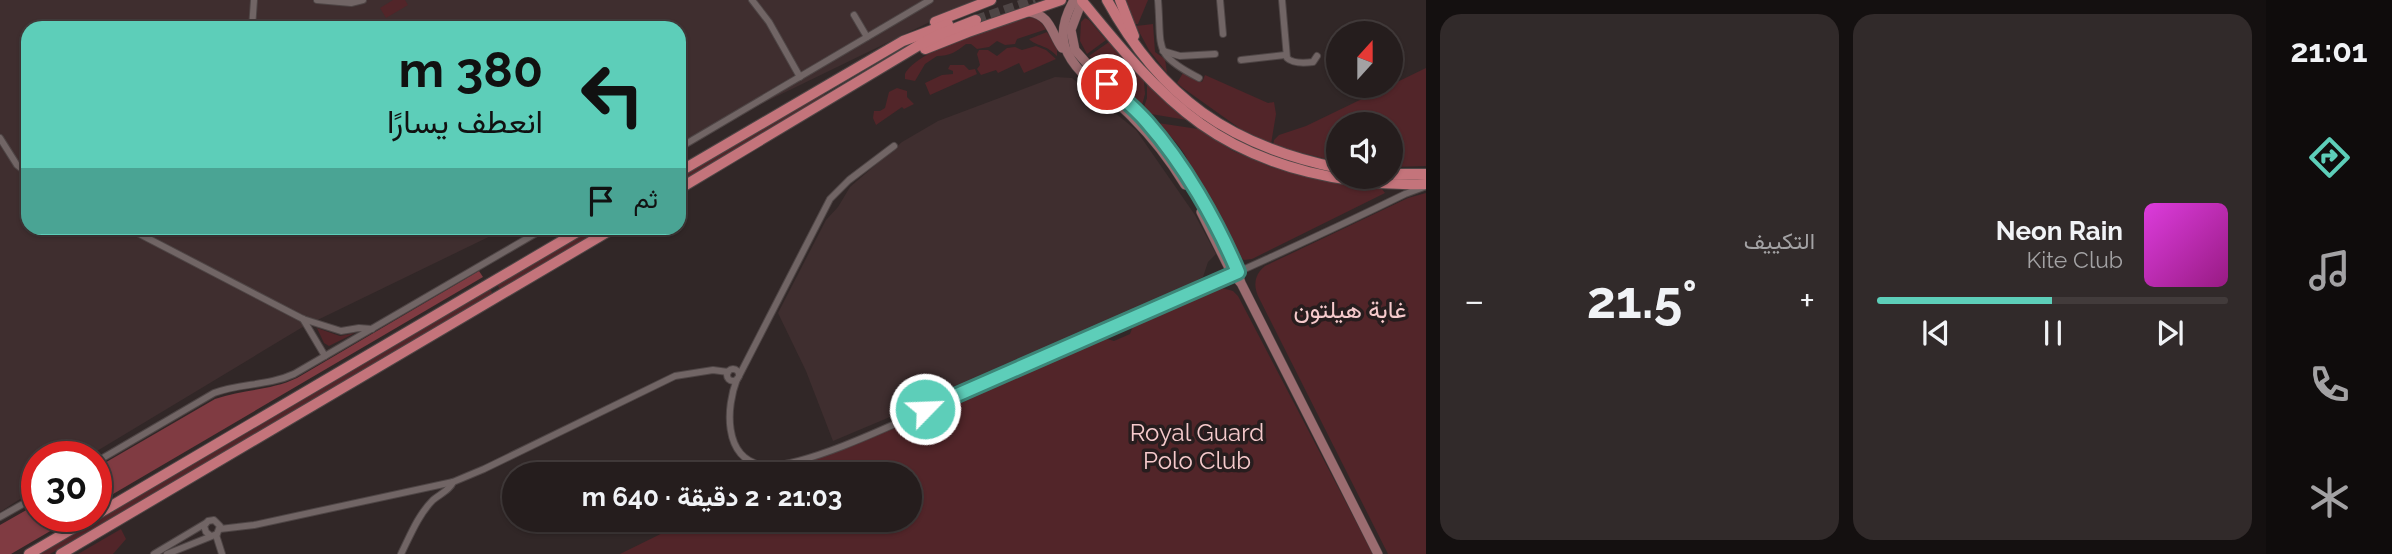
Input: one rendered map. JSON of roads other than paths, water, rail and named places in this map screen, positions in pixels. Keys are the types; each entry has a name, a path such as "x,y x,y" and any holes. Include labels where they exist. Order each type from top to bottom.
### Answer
{"main road":[{"path":"686,168 929,24 991,0"},
{"path":"907,54 1061,0"},
{"path":"1068,53 1063,40 1063,28 1078,0"},
{"path":"1078,0 1090,0"},
{"path":"1078,0 1164,93 1196,120 1229,142 1274,161 1315,173 1375,182 1426,185"},
{"path":"1078,0 1071,30 1074,50 1146,121 1173,155 1196,191 1235,273"},
{"path":"1107,0 1135,44 1172,87 1200,111 1230,131 1280,153 1326,165"},
{"path":"1120,0 1135,44"},
{"path":"1027,11 1047,20 1058,43 1081,70 1132,116 1170,162 1241,283 1378,554"},
{"path":"686,185 943,33 975,17 903,41"},
{"path":"1403,174 1426,174"},
{"path":"112,505 572,235"},
{"path":"61,554 602,235"},
{"path":"29,554 66,532"}],"street":[{"path":"252,21 254,0"},
{"path":"317,0 342,3 363,0"},
{"path":"752,0 769,22 800,77"},
{"path":"686,144 930,0"},
{"path":"1158,0 1163,51 1168,60 1199,78"},
{"path":"1220,0 1223,34"},
{"path":"1282,0 1285,55 1290,61 1309,63 1317,56"},
{"path":"854,15 867,37"},
{"path":"1163,51 1185,56 1214,54"},
{"path":"1241,60 1285,55"},
{"path":"1181,68 1185,56"},
{"path":"0,138 21,168"},
{"path":"894,146 849,180 830,199 747,359 732,376 733,393 729,418 732,436 739,451 761,465 778,466 813,457 888,426 1235,273 1426,185"},
{"path":"141,235 303,319 341,331 363,327 372,329"},
{"path":"112,453 214,393 278,381 294,374 533,235"},
{"path":"303,319 325,356"},
{"path":"167,554 216,533 453,482 664,380 686,373 708,371 732,376"},
{"path":"401,554 425,510 433,500 451,487 453,482"},
{"path":"0,517 21,505"},
{"path":"154,554 215,520 220,524 216,533 222,554"},
{"path":"206,523 205,531 216,533"}],"tunnel":[{"path":"976,20 1035,0"}],"park label":[{"name":"غابة هيلتون","path":"1350,310"},
{"name":"Royal Guard Polo Club","path":"1197,447"}]}
